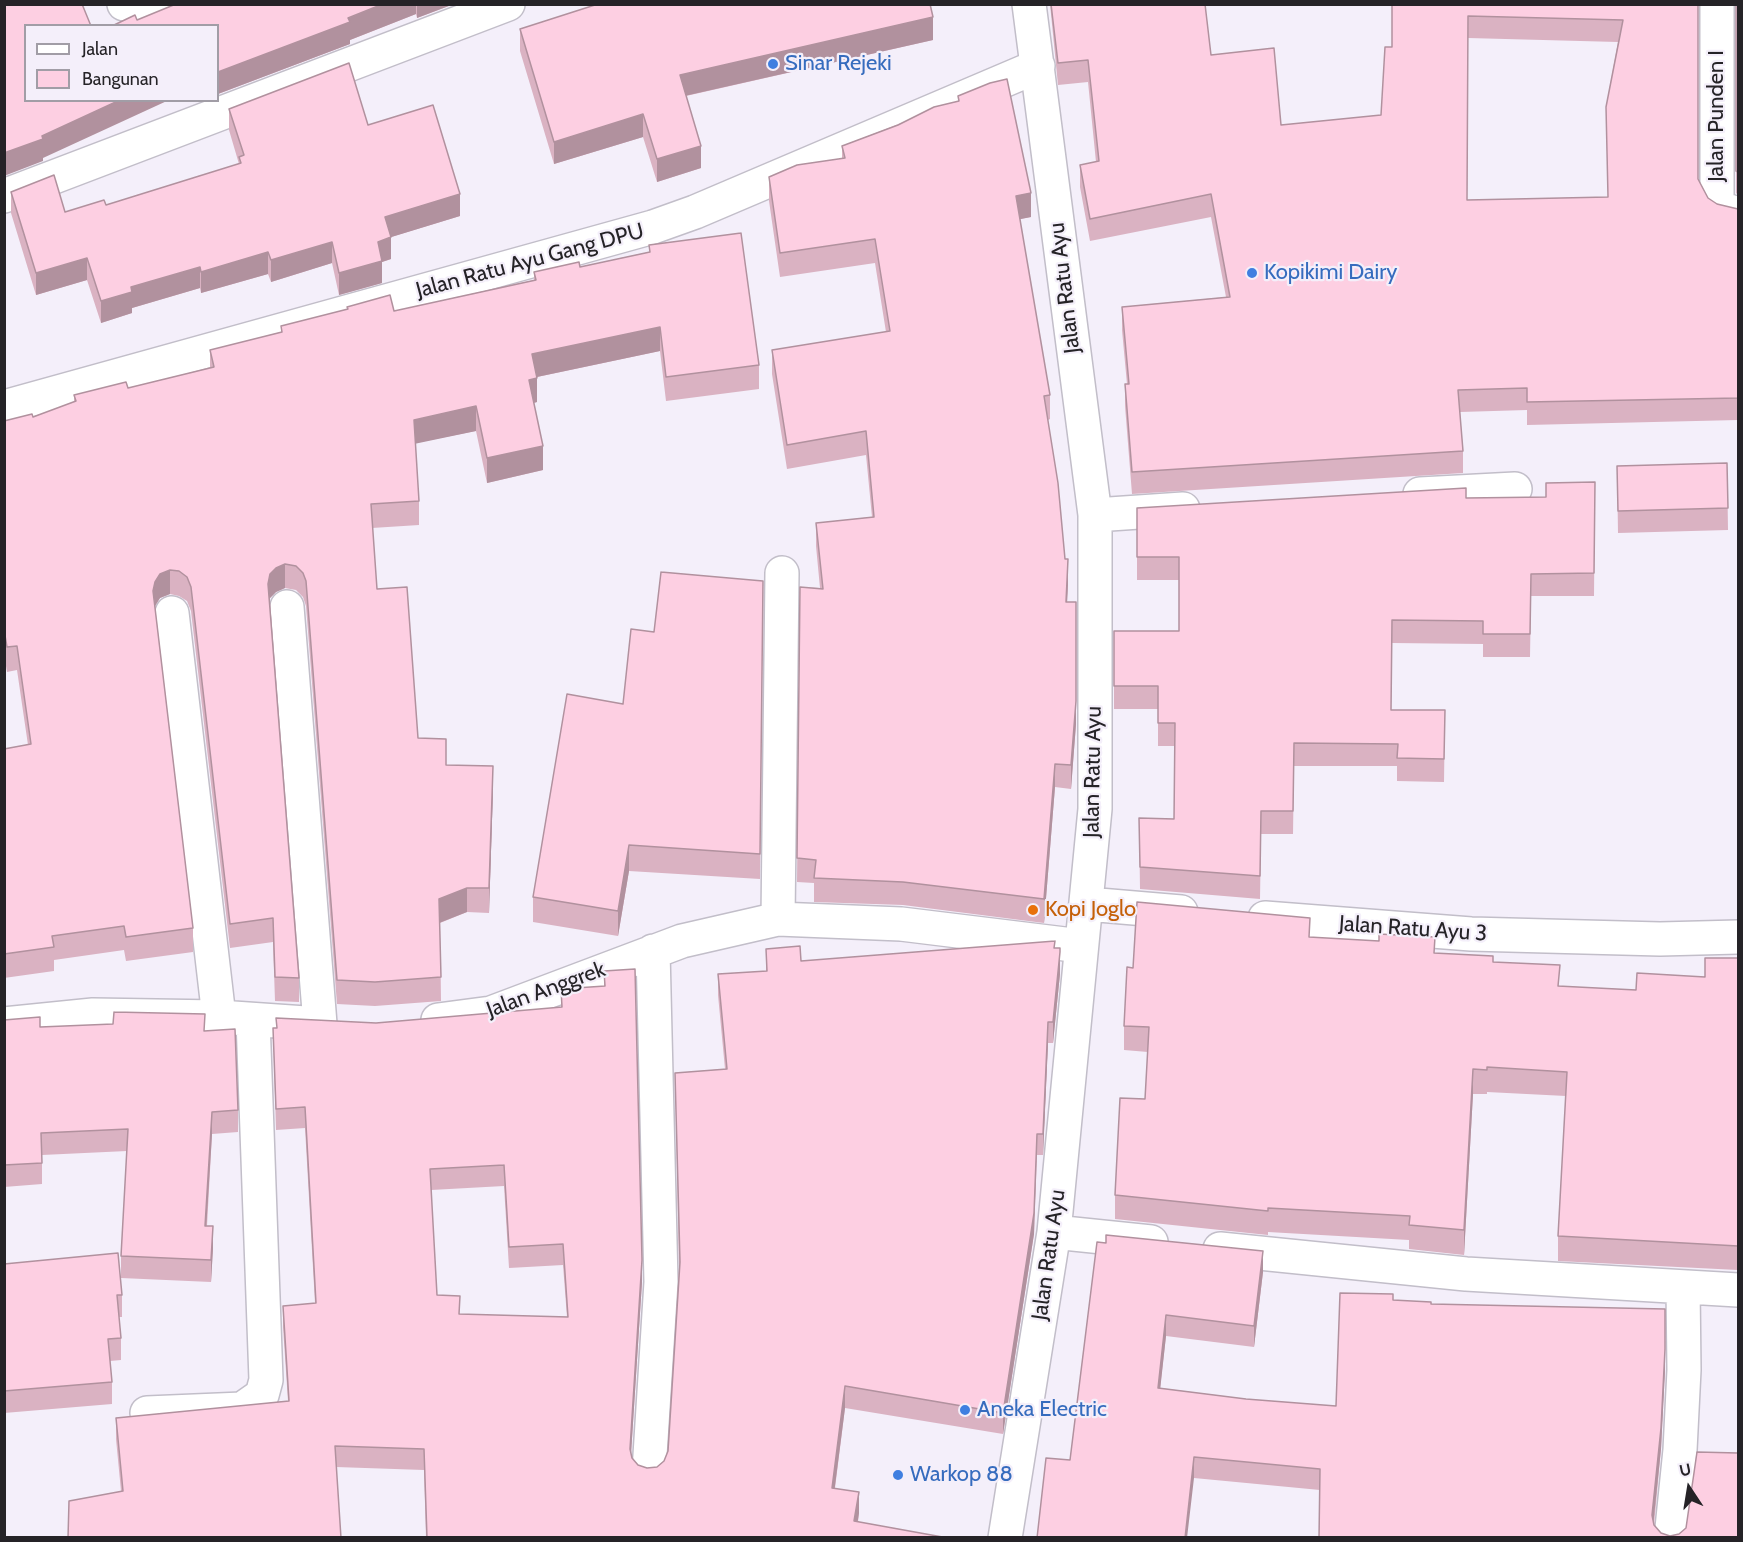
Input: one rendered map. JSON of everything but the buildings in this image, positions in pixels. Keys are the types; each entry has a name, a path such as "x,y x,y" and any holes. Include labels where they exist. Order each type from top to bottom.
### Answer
{"street":[{"path":"124,4 147,9 158,4"},
{"path":"4,196 508,4"},
{"name":"Jalan Ratu Ayu","path":"1005,1538 1054,1232 1095,809 1095,515 1078,399 1029,4"},
{"name":"Jalan Punden I","path":"1717,4 1717,201 1723,209 1738,214"},
{"name":"Jalan Ratu Ayu Gang DPU","path":"4,407 653,227 705,208 1038,66"},
{"path":"1386,496 1515,489"},
{"path":"1095,515 1212,507"},
{"path":"778,920 782,573"},
{"path":"287,607 320,1023"},
{"path":"172,613 219,1017"},
{"name":"Jalan Ratu Ayu 3","path":"1087,904 1471,934 1660,939 1738,937"},
{"name":"Jalan Anggrek","path":"409,1022 490,1012 653,951 709,933 778,920 901,924 1081,946"},
{"path":"649,1471 661,1282 653,951"},
{"path":"4,1024 93,1015 219,1017 353,1025"},
{"path":"147,1413 242,1409 262,1395 266,1380 253,1020"},
{"path":"1054,1232 1466,1274 1738,1290"},
{"path":"1671,1538 1681,1439 1684,1370 1683,1287"}],"place":[{"name":"Sinar Rejeki","path":"773,64"},
{"name":"Kopikimi Dairy","path":"1252,273"},
{"name":"Kopi Joglo","path":"1033,910"},
{"name":"Aneka Electric","path":"965,1410"},
{"name":"Warkop 88","path":"898,1475"}]}
